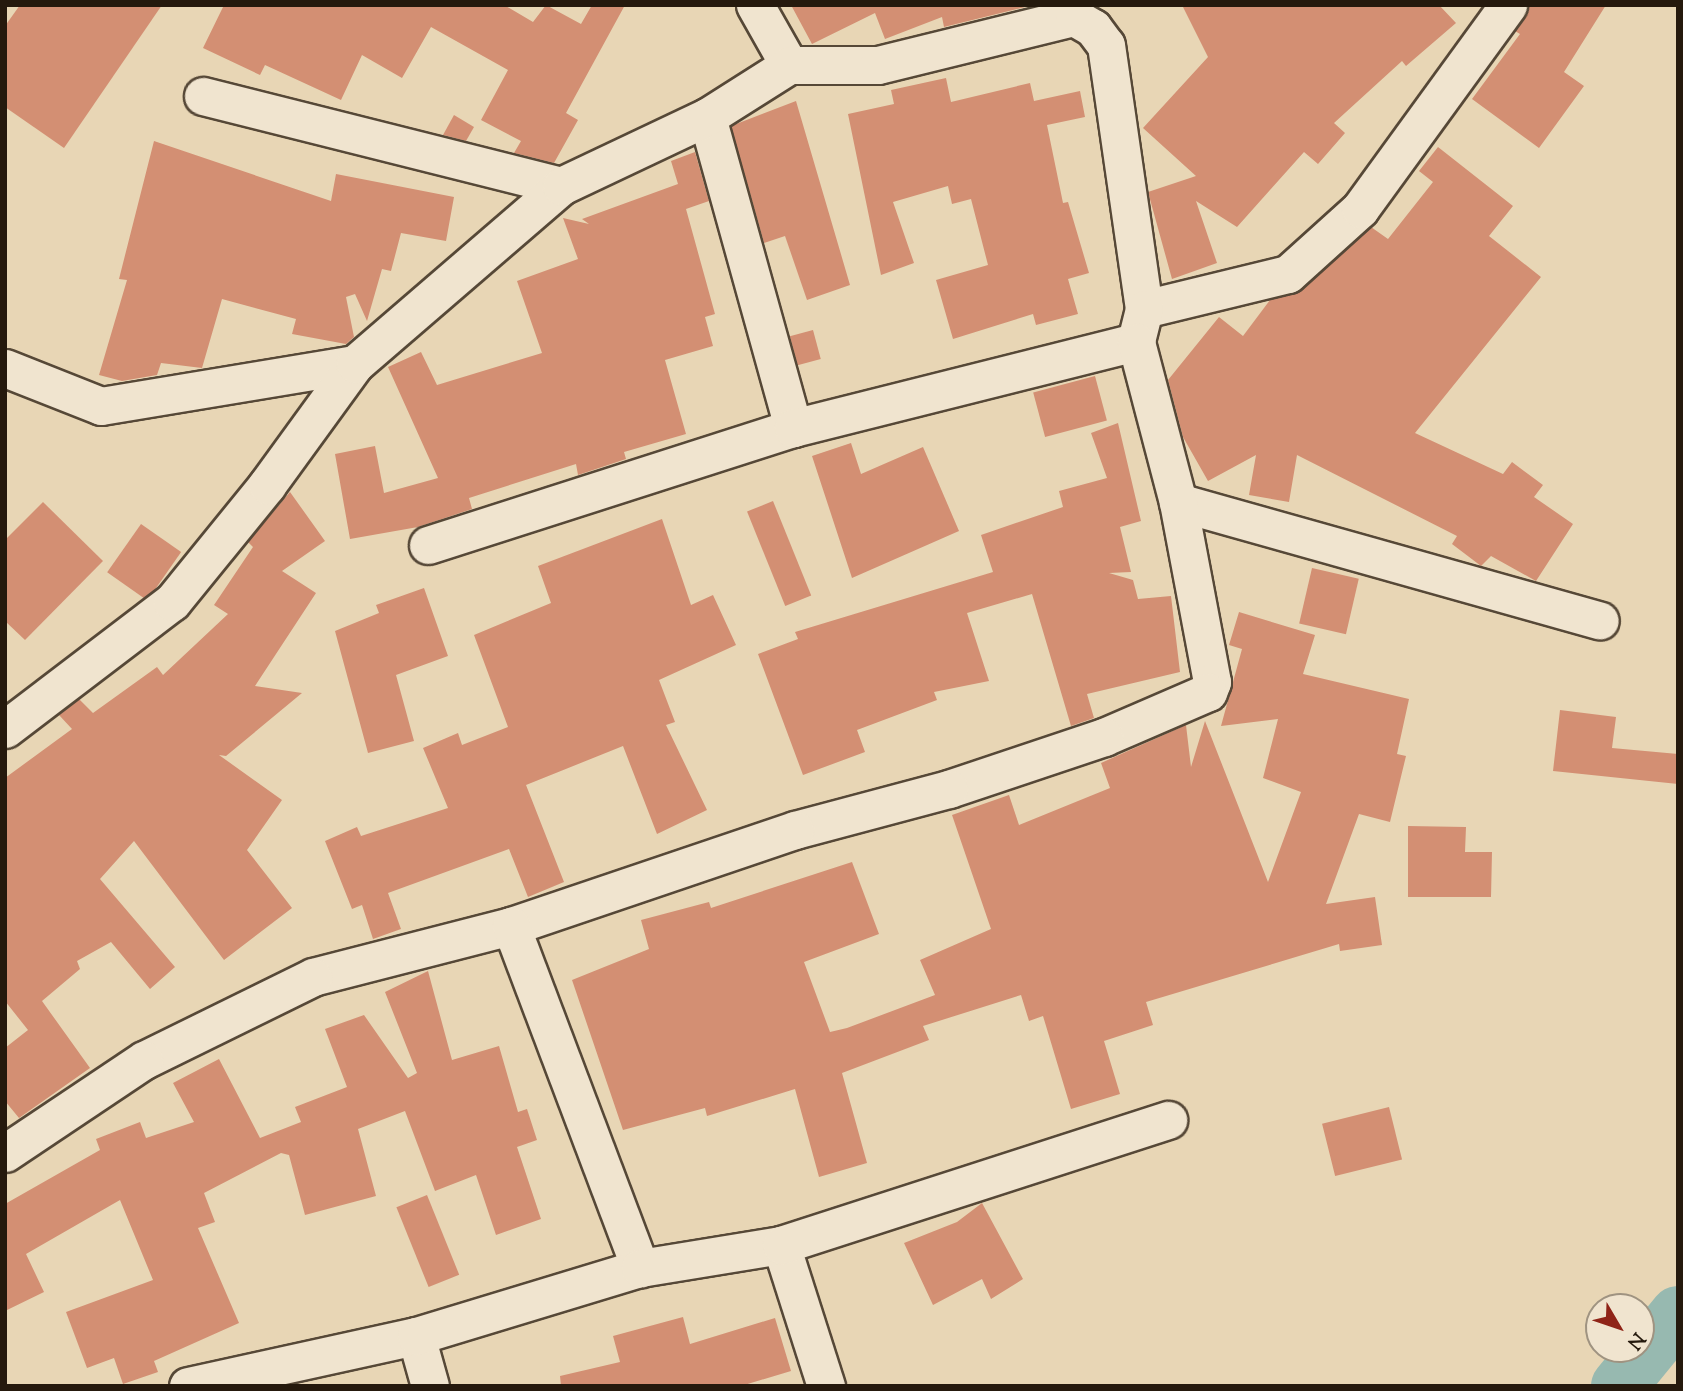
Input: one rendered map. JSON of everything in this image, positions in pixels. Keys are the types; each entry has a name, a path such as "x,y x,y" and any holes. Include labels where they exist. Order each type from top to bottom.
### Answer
{"street":[{"path":"755,5 789,65"},
{"path":"428,545 793,428 1140,325 1288,274 1360,209 1508,5"},
{"path":"5,729 172,602 267,485 355,363 561,186 707,117 789,65 878,65 1074,17 1093,28 1106,45 1140,325 1178,502 1212,682 1201,699 949,789 795,830 511,926 313,977 144,1060 5,1153"},
{"path":"203,96 561,186"},
{"path":"707,117 793,428"},
{"path":"5,368 101,406 355,363"},
{"path":"1178,502 1600,621"},
{"path":"511,926 640,1268"},
{"path":"188,1386 416,1336 640,1268 781,1245 1168,1120"},
{"path":"781,1245 826,1386"},
{"path":"416,1336 430,1386"}],"building":[{"path":"20,5 162,5 64,148 5,107 5,26"},
{"path":"224,5 504,5 533,22 546,5 581,24 592,5 625,5 566,113 578,120 554,163 514,153 521,141 481,120 508,70 431,27 402,78 362,55 341,100 265,65 260,75 203,48"},
{"path":"791,5 1029,6 944,27 942,17 885,39 875,13 812,44"},
{"path":"1182,5 1439,5 1456,23 1406,66 1402,61 1334,123 1345,133 1318,164 1304,152 1237,227 1196,201 1217,263 1172,279 1148,192 1196,176 1143,128 1208,57"},
{"path":"1529,5 1606,5 1564,72 1584,86 1539,148 1472,99 1520,34 1515,31"},
{"path":"946,78 951,102 1030,83 1034,101 1080,91 1085,117 1047,125 1063,203 1068,202 1089,273 1068,279 1078,314 1036,325 1033,314 953,339 936,280 988,265 971,199 952,204 948,186 893,202 914,263 881,275 848,114 894,104 891,90"},
{"path":"796,101 850,285 807,300 785,236 764,243 731,126"},
{"path":"454,115 474,127 466,141 443,135"},
{"path":"154,141 331,201 336,174 454,197 446,241 401,233 391,271 382,269 367,321 355,294 346,297 354,337 346,344 292,334 296,319 222,299 202,368 161,363 157,375 122,381 99,375 127,280 119,279"},
{"path":"1438,147 1513,206 1489,236 1541,277 1415,433 1503,474 1512,462 1543,485 1534,497 1573,524 1536,581 1491,556 1481,566 1452,544 1457,536 1297,455 1289,502 1249,495 1256,455 1208,481 1183,437 1168,380 1219,317 1243,336 1270,300 1302,290 1371,227 1388,239 1433,182 1419,171"},
{"path":"695,152 709,201 686,209 715,314 705,317 713,346 665,360 686,434 624,452 626,459 578,475 576,464 469,498 472,509 418,527 350,539 335,454 375,446 384,493 438,478 388,367 421,352 437,385 542,353 517,281 578,259 563,218 589,224 582,219 678,184 671,161"},
{"path":"813,330 821,359 798,365 790,336"},
{"path":"1095,376 1107,420 1045,437 1033,393"},
{"path":"1118,423 1141,521 1120,527 1131,572 1109,573 1133,580 1138,599 1171,596 1180,672 1087,694 1094,718 1071,726 1032,594 967,613 989,681 934,692 937,700 857,730 865,752 803,775 758,654 798,639 795,632 993,572 981,535 1063,507 1059,491 1107,478 1091,433"},
{"path":"851,443 861,474 923,447 959,531 852,578 812,456"},
{"path":"290,492 325,541 282,571 316,593 255,686 302,693 226,756 219,755 282,800 247,850 292,908 224,960 134,841 100,879 175,967 150,989 111,942 77,961 80,969 42,1001 90,1068 19,1118 5,1101 5,1048 28,1030 5,1001 5,778 72,729 59,715 79,699 93,713 157,667 163,675 228,614 214,605 253,547 248,542"},
{"path":"773,501 811,596 785,606 747,511"},
{"path":"43,502 103,561 25,640 5,621 5,540"},
{"path":"662,519 691,605 713,595 736,645 659,680 675,722 666,725 707,810 657,834 623,746 526,785 564,882 528,897 509,849 388,893 401,929 373,939 362,905 352,909 325,841 357,827 361,836 448,808 423,748 458,733 462,745 508,727 474,635 551,603 538,566"},
{"path":"141,524 181,552 147,600 107,572"},
{"path":"1312,568 1359,579 1346,634 1299,624"},
{"path":"424,588 448,656 396,675 414,741 368,753 335,631 379,613 376,605"},
{"path":"1239,612 1315,635 1303,674 1409,699 1397,754 1406,756 1390,822 1359,814 1326,904 1375,897 1382,945 1340,951 1339,944 1146,1002 1153,1025 1104,1041 1120,1094 1071,1109 1043,1016 1029,1021 1021,995 923,1026 929,1040 842,1073 867,1163 819,1177 795,1089 707,1116 705,1108 623,1130 572,980 649,949 641,920 709,902 711,908 852,862 879,934 804,962 830,1032 847,1028 935,995 920,960 991,929 952,815 1009,795 1019,825 1110,788 1101,763 1186,725 1191,767 1205,721 1268,882 1301,792 1263,778 1278,719 1221,726 1242,649 1229,645"},
{"path":"1560,710 1616,717 1612,748 1678,754 1678,784 1553,771"},
{"path":"1408,826 1466,827 1465,852 1492,852 1491,897 1408,897"},
{"path":"428,971 452,1060 499,1046 518,1112 527,1109 537,1140 517,1147 541,1219 496,1235 476,1175 435,1191 405,1111 358,1129 376,1196 305,1215 289,1155 281,1153 204,1193 215,1222 198,1228 239,1323 154,1361 158,1372 123,1384 114,1358 87,1368 66,1312 153,1280 120,1200 26,1254 44,1292 5,1311 5,1204 100,1150 96,1139 140,1122 146,1138 194,1122 173,1083 219,1059 260,1138 301,1122 295,1107 347,1087 325,1029 364,1015 408,1078 417,1073 385,992"},
{"path":"1389,1107 1402,1159 1335,1176 1322,1124"},
{"path":"427,1195 459,1275 429,1287 396,1207"},
{"path":"982,1203 1023,1279 991,1299 982,1279 933,1305 904,1243 957,1222"},
{"path":"683,1317 690,1344 775,1318 791,1371 741,1386 561,1386 560,1376 620,1362 613,1336"}],"waterway":[{"path":"1619,1386 1678,1314"}]}
